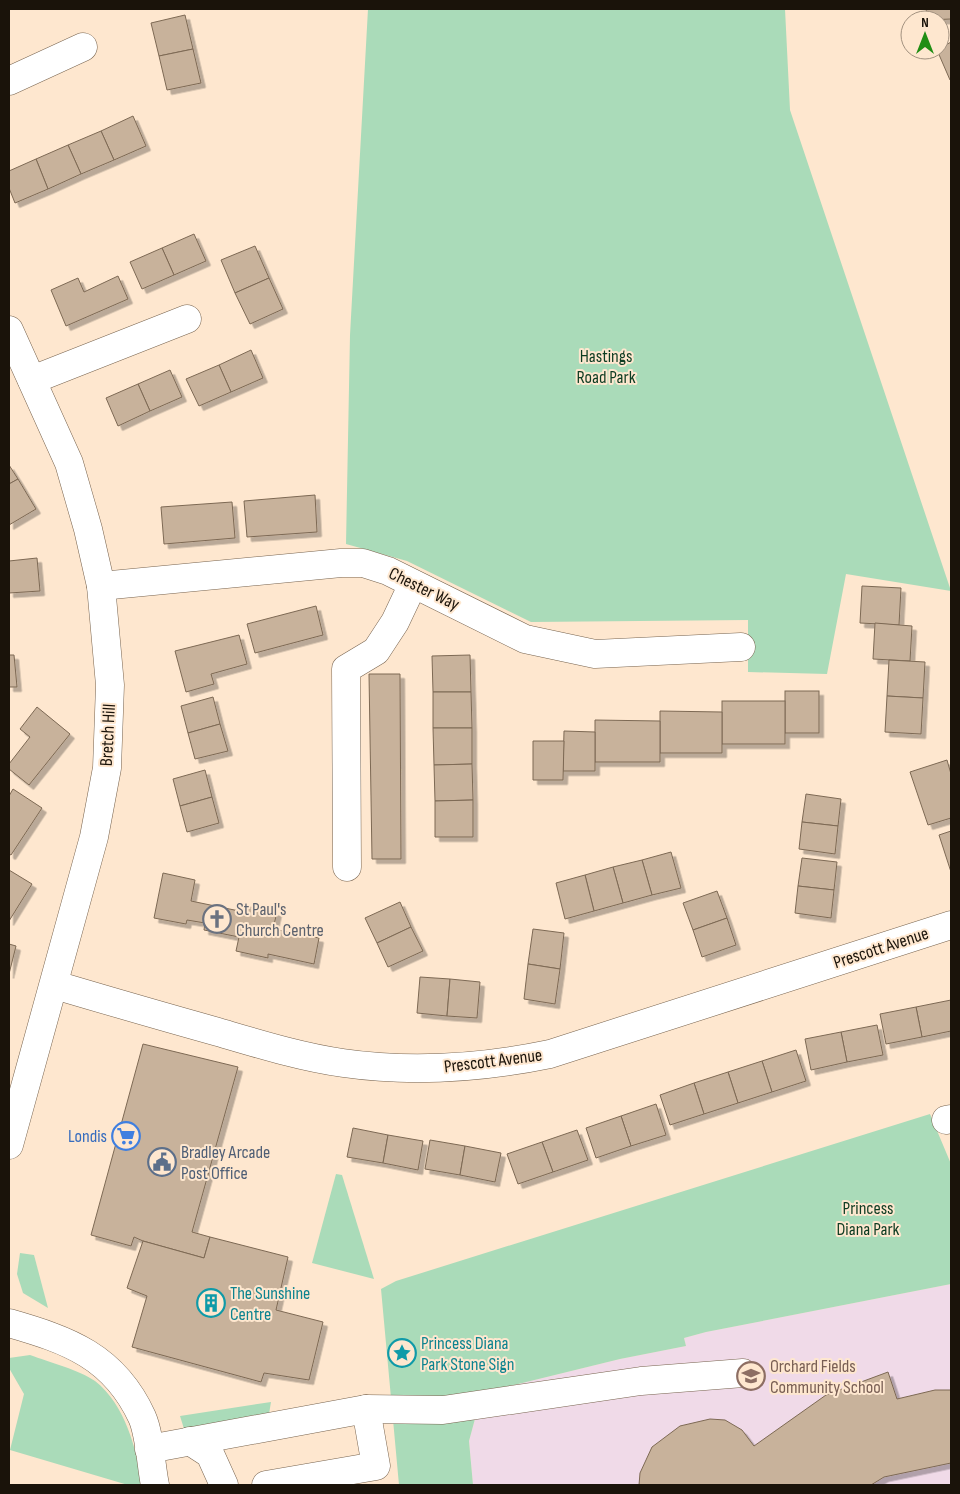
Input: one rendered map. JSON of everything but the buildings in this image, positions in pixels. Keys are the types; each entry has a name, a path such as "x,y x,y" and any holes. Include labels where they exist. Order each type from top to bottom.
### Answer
{"street":[{"path":"9,81 83,47"},
{"path":"32,380 187,319"},
{"name":"Bretch Hill","path":"9,330 69,463 88,529 101,586 110,686 107,768 94,837 55,985 9,1145"},
{"name":"Chester Way","path":"101,586 341,562 363,562 388,571 525,639 595,654 741,646"},
{"path":"347,867 346,669 376,651 395,622 414,584"},
{"name":"Prescott Avenue","path":"55,985 272,1048 342,1063 401,1068 462,1068 508,1063 550,1054 951,925"},
{"path":"9,1323 55,1336 80,1347 119,1381 142,1418 154,1485"},
{"path":"149,1449 366,1409 444,1410 641,1381 743,1373"},
{"path":"266,1485 376,1466 366,1409"},
{"path":"190,1441 210,1454 224,1485"}],"shaded area":[{"name":"Orchard Fields Community School","path":"951,1284 951,1485 473,1485 469,1441 482,1393 620,1359 686,1346 684,1338 706,1332"}],"green space":[{"name":"Hastings Road Park","path":"368,9 785,9 790,110 951,591 846,574 827,674 748,672 748,620 531,622 407,561 346,544 350,335"},
{"name":"Princess Diana Park","path":"930,1114 951,1164 951,1284 706,1332 684,1338 686,1346 620,1359 482,1393 469,1441 473,1485 399,1485 381,1289 396,1281"},
{"path":"336,1174 342,1175 374,1279 312,1263"},
{"path":"20,1253 34,1255 48,1308 23,1293 17,1274"},
{"path":"30,1355 81,1373 95,1381 105,1391 122,1415 128,1429 137,1457 142,1485 128,1485 10,1450 24,1394 9,1368 9,1358"},
{"path":"271,1402 269,1414 185,1432 180,1416"}],"place":[{"name":"St Paul's Church Centre","path":"217,919"},
{"name":"Londis","path":"126,1136"},
{"name":"Bradley Arcade Post Office","path":"162,1162"},
{"name":"The Sunshine Centre","path":"211,1303"},
{"name":"Princess Diana Park Stone Sign","path":"402,1353"},
{"name":"Orchard Fields Community School","path":"751,1376"}]}
